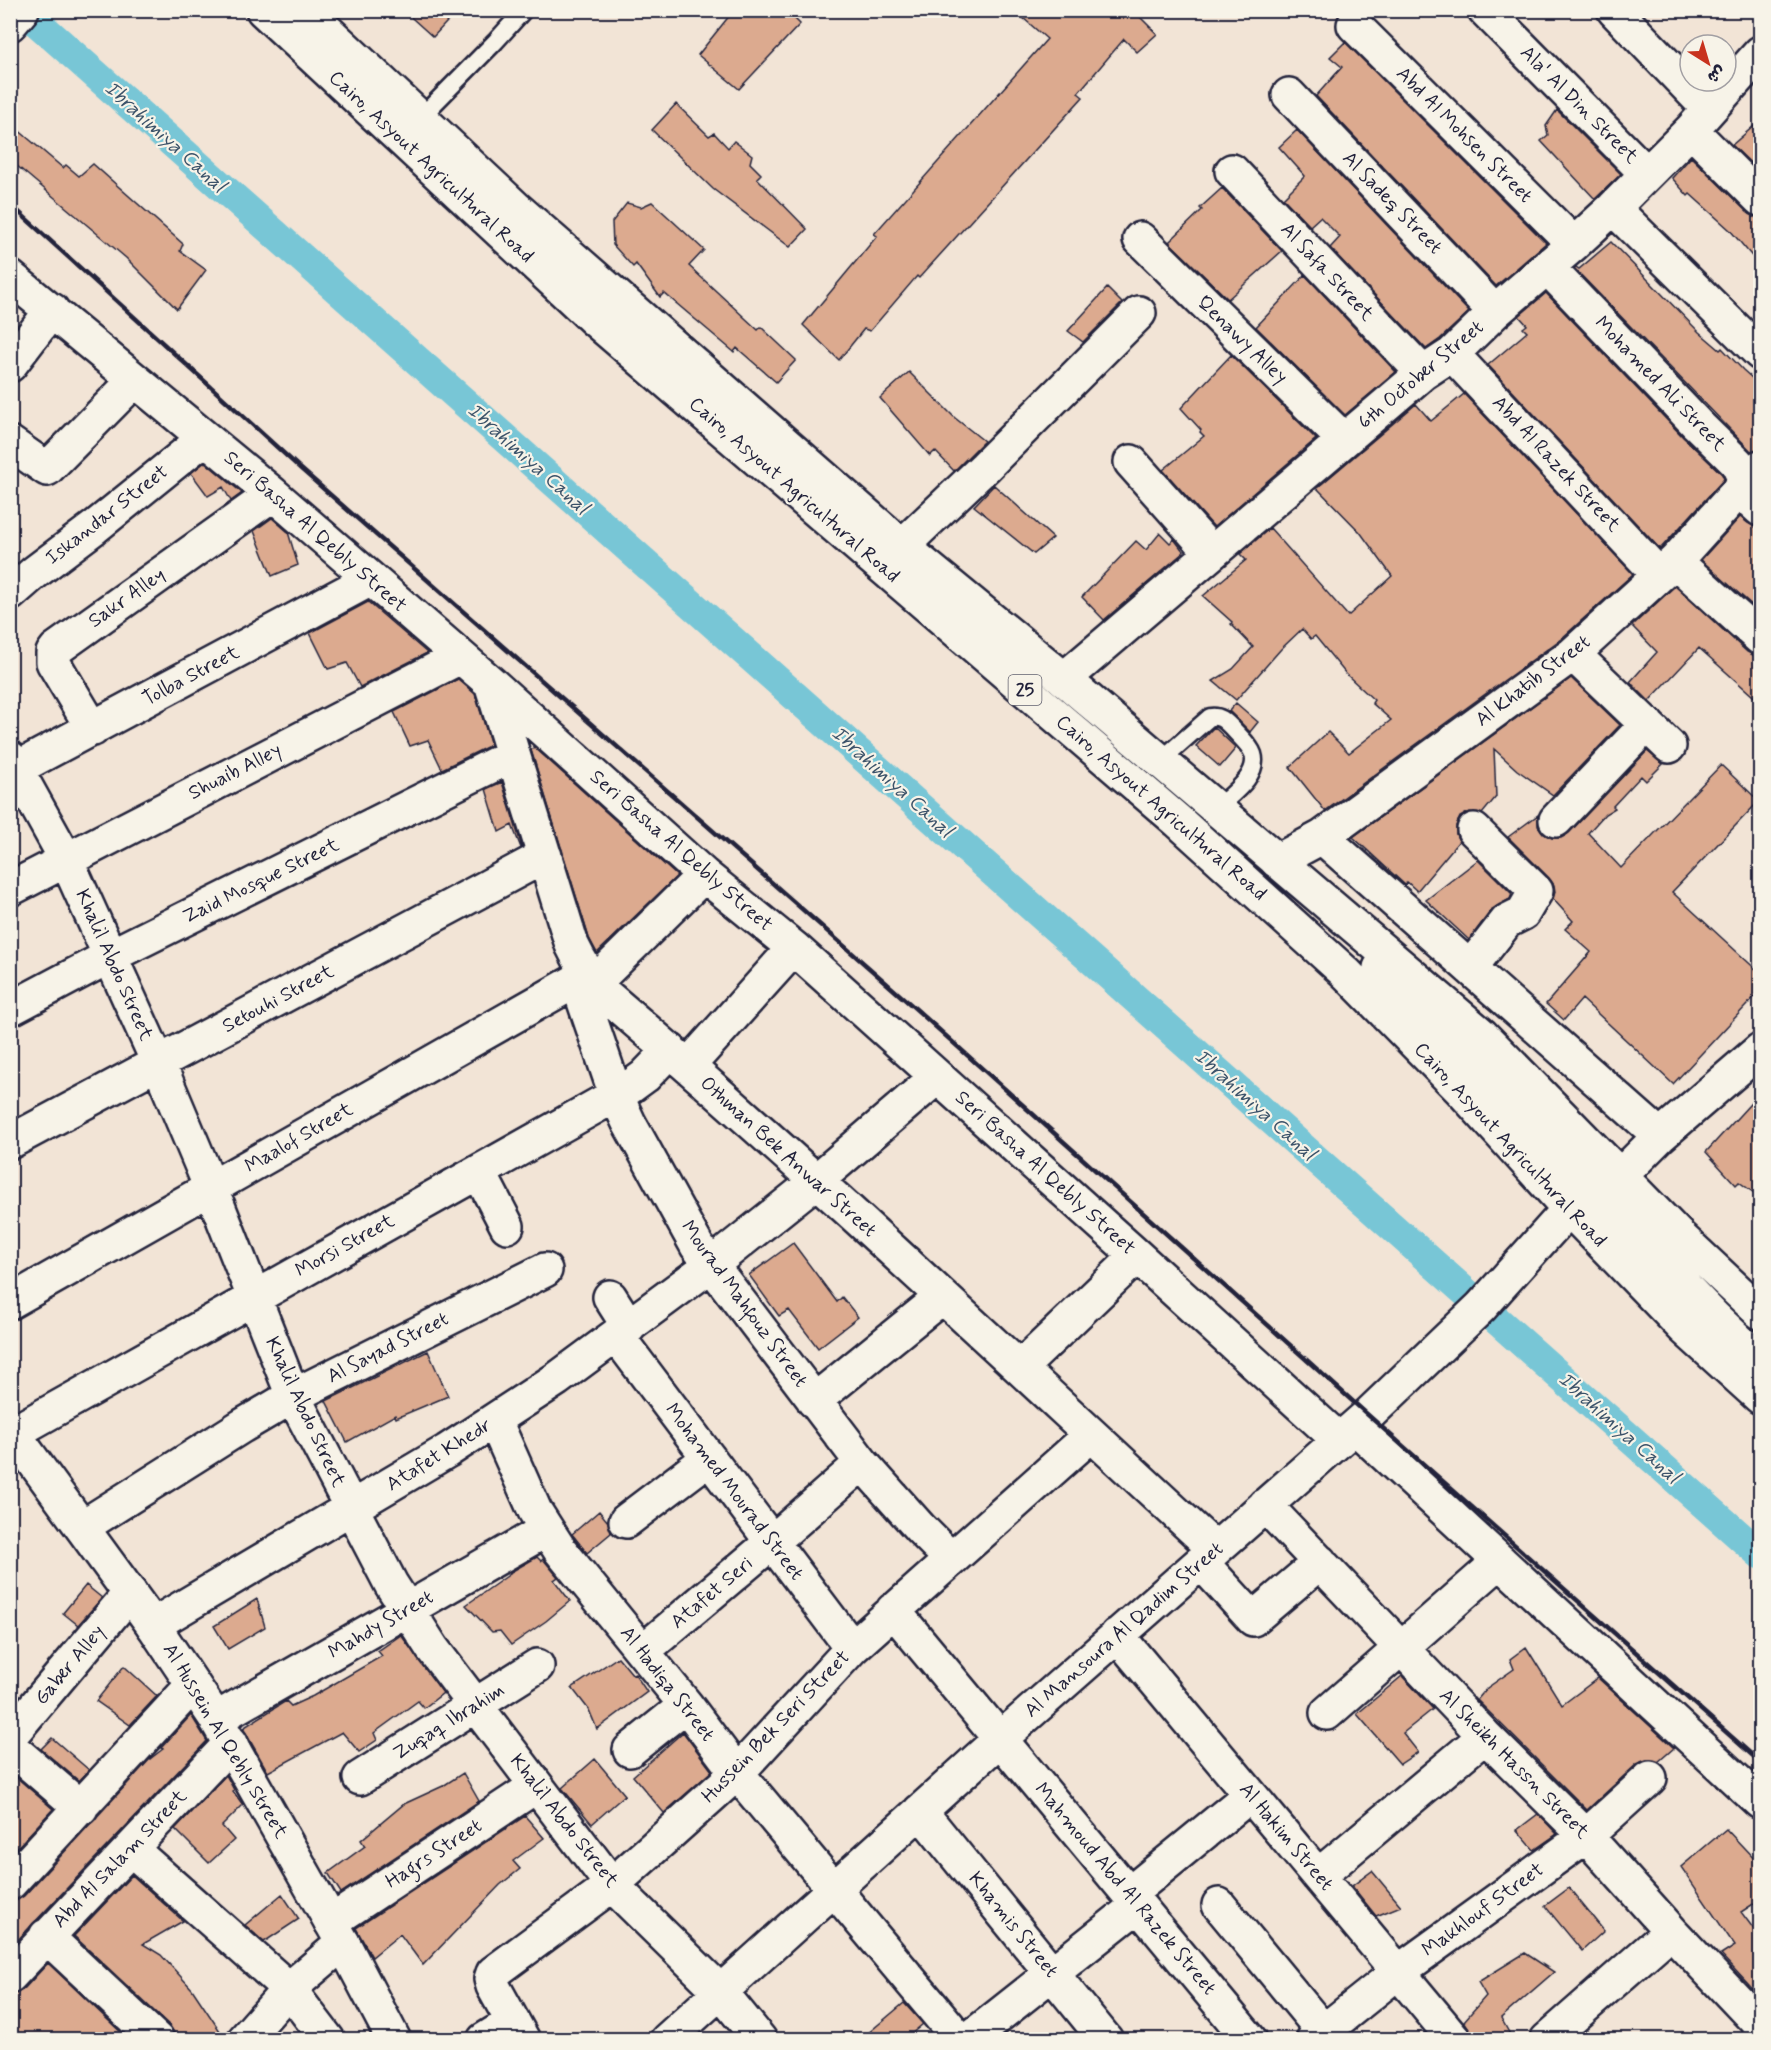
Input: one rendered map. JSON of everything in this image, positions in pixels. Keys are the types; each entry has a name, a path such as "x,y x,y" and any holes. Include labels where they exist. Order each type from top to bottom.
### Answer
{"main road":[{"path":"10,24 22,10"},
{"name":"Cairo, Asyout Agricultural Road","path":"263,10 594,319 1178,821 1347,974 1461,1089 1594,1192 1678,1235 1761,1312"},
{"name":"Cairo, Asyout Agricultural Road","path":"305,10 576,261 902,546 1064,679 1276,861 1365,934 1378,966 1388,980 1594,1192 1684,1328 1761,1398"},
{"name":"Ala' Al Din Street","path":"1485,10 1647,174"},
{"path":"1614,10 1761,199"},
{"name":"Abd Al Mohsen Street","path":"1354,25 1574,244"},
{"name":"6th October Street","path":"1064,679 1423,373 1452,354 1495,312 1613,208 1759,57"},
{"name":"Al Sadeq Street","path":"1289,95 1495,312"},
{"name":"Al Safa Street","path":"1232,171 1423,373"},
{"path":"1613,208 1761,353"},
{"name":"Qenawy Alley","path":"1140,239 1344,440"},
{"name":"Mohamed Ali Street","path":"1547,267 1737,463 1756,486"},
{"name":"Seri Basha Al Qebly Street","path":"10,277 371,579 491,683 704,875 794,948 1137,1256 1500,1561 1761,1802"},
{"path":"10,365 52,310"},
{"path":"902,546 985,467 1139,313"},
{"name":"Abd Al Razek Street","path":"1452,354 1667,568 1761,638"},
{"path":"10,443 47,469 135,380"},
{"name":"Iskandar Street","path":"10,594 205,438"},
{"path":"1131,462 1212,553"},
{"name":"Al Khatib Street","path":"1276,861 1322,837 1573,654 1756,486"},
{"name":"Sakr Alley","path":"93,729 54,662 53,653 56,649 273,495"},
{"name":"Tolba Street","path":"13,766 93,729 371,579"},
{"path":"1556,820 1658,735 1573,654"},
{"name":"Shuaib Alley","path":"10,889 460,657"},
{"name":"Othman Bek Anwar Street","path":"491,683 573,945 586,979 679,1058 816,1181 1091,1435 1208,1555 1253,1619 1320,1562"},
{"name":"Zaid Mosque Street","path":"10,1010 110,956 513,755"},
{"name":"Khalil Abdo Street","path":"13,766 66,859 158,1062 211,1188 293,1396 407,1610 432,1648 612,1886 720,1991 760,2040"},
{"path":"1470,968 1507,921 1523,913 1536,891 1474,830"},
{"path":"1322,837 1660,1136"},
{"name":"Setouhi Street","path":"10,1142 545,856"},
{"name":"Maalof Street","path":"10,1302 586,979 704,875"},
{"name":"Morsi Street","path":"12,1431 479,1172 679,1058 794,948"},
{"name":"Mourad Mahfouz Street","path":"586,979 616,1095 679,1214 711,1265 862,1463 951,1559"},
{"name":"Al Mansoura Al Qadim Street","path":"667,2040 1000,1739 1347,1434 1481,1307 1536,1244 1761,1050"},
{"name":"Atafet Khedr","path":"153,1625 495,1421 623,1331 711,1265 816,1181 937,1077"},
{"path":"479,1172 507,1226"},
{"path":"1594,1192 1689,1292 1761,1361"},
{"path":"1020,1368 1137,1256"},
{"name":"Al Sayad Street","path":"82,1527 293,1396 545,1270"},
{"name":"Mohamed Mourad Street","path":"610,1297 623,1331 709,1458 852,1648"},
{"path":"814,1401 942,1297"},
{"name":"Al Hadiqa Street","path":"495,1421 525,1490 546,1530 574,1568 686,1705 737,1773 960,2040"},
{"name":"Al Hussein Al Qebly Street","path":"12,1431 153,1625 223,1731 337,1932 394,2040"},
{"name":"Hussein Bek Seri Street","path":"518,2031 493,1986 492,1973 612,1886 737,1773 852,1648 1091,1435"},
{"path":"626,1521 709,1458"},
{"name":"Atafet Seri","path":"643,1651 862,1463"},
{"name":"Al Sheikh Hassn Street","path":"1265,1505 1485,1736 1586,1836 1671,1932 1761,2025"},
{"name":"Mahdy Street","path":"223,1731 407,1610 546,1530"},
{"path":"1327,1713 1500,1561"},
{"name":"Gaber Alley","path":"10,1736 130,1593"},
{"name":"Mahmoud Abd Al Razek Street","path":"893,1610 1250,2040"},
{"name":"Al Hakim Street","path":"1117,1635 1455,2040"},
{"name":"Zuqaq Ibrahim","path":"360,1778 537,1666"},
{"path":"10,1883 193,1685"},
{"path":"630,1750 686,1705"},
{"name":"Abd Al Salam Street","path":"10,1976 130,1849 223,1731"},
{"path":"1318,1876 1485,1736"},
{"path":"10,1747 81,1808"},
{"name":"Makhlouf Street","path":"1318,2036 1398,1972 1586,1836 1650,1778"},
{"name":"Hagrs Street","path":"244,2040 337,1932 536,1786"},
{"path":"968,2040 1052,1973 1250,1795"},
{"name":"Khamis Street","path":"920,1811 1106,2040"},
{"path":"130,1849 289,1989 328,2040"},
{"path":"1219,1905 1318,2036"},
{"path":"1547,2040 1671,1932"},
{"path":"46,1936 157,2040"},
{"path":"484,2040 518,2031"}],"lane":[{"path":"420,118 524,10"},
{"path":"1160,761 1210,717 1215,716 1226,721 1249,747 1254,755 1254,765 1251,775 1216,809"}],"building":[{"path":"403,10 458,10 433,37"},
{"path":"734,10 786,10 800,24 739,89 698,55"},
{"path":"1014,10 1133,10 1157,34 1137,52 1124,39 1078,93 1083,97 919,278 917,276 870,331 864,329 839,360 803,325 877,236 874,234 1047,39"},
{"path":"1345,42 1546,243 1496,286 1316,96 1342,67 1330,57"},
{"path":"676,104 709,136 714,133 728,148 734,141 752,155 750,163 761,174 757,178 807,229 790,247 713,189 652,130"},
{"path":"1557,110 1621,174 1595,199 1541,141 1548,135 1546,126"},
{"path":"1761,120 1761,173 1732,145"},
{"path":"10,123 63,168 66,165 79,176 93,164 183,244 180,251 206,270 177,309 126,258 10,160"},
{"path":"1297,130 1469,312 1426,349 1330,248 1340,237 1320,217 1310,226 1283,198 1305,176 1279,147"},
{"path":"1691,157 1747,212 1755,217 1761,217 1761,267 1730,230 1690,194 1688,196 1672,178"},
{"path":"1222,188 1282,251 1228,299 1169,242"},
{"path":"652,202 704,250 689,266 758,330 761,327 796,360 776,382 737,348 734,352 664,293 660,297 636,264 633,267 613,245 612,222 627,203 641,207"},
{"path":"1611,242 1699,332 1720,350 1722,348 1761,386 1761,449 1751,451 1574,268 1579,269"},
{"path":"1305,275 1396,372 1345,415 1256,327"},
{"path":"1107,288 1122,303 1083,342 1068,331"},
{"path":"1546,293 1683,437 1722,474 1724,479 1660,549 1488,365 1527,332 1523,328 1527,325 1519,316"},
{"path":"1231,355 1316,439 1214,527 1163,470 1204,436 1181,408"},
{"path":"909,372 955,418 984,441 954,471 935,451 930,456 880,398"},
{"path":"1464,394 1633,574 1561,639 1325,811 1290,767 1328,732 1349,753 1391,720 1372,703 1374,700 1346,674 1315,636 1311,639 1302,629 1236,700 1213,681 1233,669 1253,647 1231,624 1232,622 1203,596 1246,560 1240,554 1270,528 1348,616 1392,576 1360,532 1317,488 1416,404 1431,421"},
{"path":"205,462 242,493 231,501 223,487 208,496 191,473"},
{"path":"994,485 1053,538 1034,554 974,506"},
{"path":"1740,517 1755,527 1761,527 1761,613 1701,560"},
{"path":"272,518 288,532 298,565 272,576 254,531"},
{"path":"1160,533 1170,543 1174,539 1184,552 1104,620 1082,597 1136,541 1146,550"},
{"path":"1675,586 1747,652 1761,656 1761,703 1699,648 1649,701 1630,682 1657,652 1632,626"},
{"path":"368,602 427,653 360,687 347,663 328,669 310,633"},
{"path":"1571,678 1620,725 1553,795 1517,770 1494,749 1496,797 1482,814 1470,812 1460,817 1456,826 1459,841 1417,891 1407,882 1405,885 1353,837"},
{"path":"458,679 475,694 491,745 442,769 428,740 410,746 394,712"},
{"path":"1236,703 1258,722 1250,732 1229,711"},
{"path":"1214,727 1236,748 1220,767 1196,746"},
{"path":"534,747 677,876 597,953 589,938 531,750"},
{"path":"1647,751 1663,764 1646,781 1641,776 1613,806 1615,808 1605,814 1588,833 1621,868 1721,765 1759,801 1672,892 1761,974 1761,990 1673,1084 1582,999 1564,1020 1546,1004 1591,952 1565,929 1573,921 1553,899 1554,885 1549,878 1508,837 1538,815 1538,826 1544,834 1552,838 1561,838 1569,833"},
{"path":"502,782 521,848 512,825 499,832 486,789"},
{"path":"1478,860 1512,894 1510,899 1492,909 1469,940 1426,900"},
{"path":"1761,1092 1761,1198 1739,1182 1736,1185 1706,1152"},
{"path":"793,1243 837,1302 842,1297 858,1317 818,1348 789,1310 779,1316 749,1275"},
{"path":"428,1351 448,1396 396,1418 395,1415 347,1442 326,1401"},
{"path":"599,1511 608,1522 611,1533 587,1553 572,1534"},
{"path":"537,1557 541,1561 543,1559 558,1577 554,1580 570,1601 511,1645 500,1631 492,1632 466,1605 509,1573"},
{"path":"86,1585 102,1598 78,1625 63,1613"},
{"path":"257,1599 265,1627 228,1649 214,1626"},
{"path":"401,1635 443,1693 424,1708 418,1701 374,1733 377,1740 359,1752 342,1732 268,1772 243,1728 286,1701 291,1706 313,1696 382,1656 378,1651"},
{"path":"1526,1647 1562,1705 1598,1678 1674,1748 1658,1762 1647,1760 1637,1764 1587,1810 1477,1700 1487,1688 1514,1669 1510,1659"},
{"path":"618,1657 633,1675 635,1674 647,1692 597,1729 589,1710 572,1688"},
{"path":"124,1666 157,1696 130,1725 96,1701"},
{"path":"1402,1676 1433,1709 1403,1733 1418,1752 1400,1764 1357,1714"},
{"path":"191,1715 207,1741 10,1948 10,1901 16,1901 24,1896 150,1759 163,1749 161,1748"},
{"path":"683,1732 712,1771 664,1813 633,1776"},
{"path":"52,1738 89,1770 79,1781 41,1749"},
{"path":"595,1759 625,1795 592,1824 562,1788"},
{"path":"463,1773 479,1801 341,1893 328,1873 365,1846 361,1840 404,1804 443,1786"},
{"path":"226,1775 243,1805 222,1826 234,1840 209,1863 175,1829"},
{"path":"16,1777 53,1809 10,1855 10,1783"},
{"path":"1538,1814 1557,1834 1534,1850 1517,1830"},
{"path":"525,1816 544,1838 513,1861 520,1869 500,1885 423,1965 400,1934 372,1957 356,1928"},
{"path":"1726,1829 1761,1866 1761,1899 1741,1912 1756,1932 1761,1929 1761,1998 1721,1955 1735,1946 1681,1867"},
{"path":"1372,1871 1401,1906 1376,1916 1352,1886"},
{"path":"132,1875 183,1921 143,1944 161,1955 192,1989 226,2040 175,2040 175,2034 170,2026 74,1936"},
{"path":"1569,1888 1604,1931 1582,1951 1545,1906"},
{"path":"282,1894 299,1919 264,1942 245,1925"},
{"path":"1525,1953 1554,1972 1501,2018 1513,2040 1477,2040 1464,2021 1486,1996 1478,1982"},
{"path":"48,1963 129,2040 10,2040 10,1994 16,1994 24,1989"},
{"path":"904,2003 923,2024 904,2040 860,2040"}],"waterway":[{"name":"Ibrahimiya Canal","path":"23,10 1760,1554"}],"railway":[{"path":"10,204 301,469 917,1010 1368,1415 1760,1762"}]}
